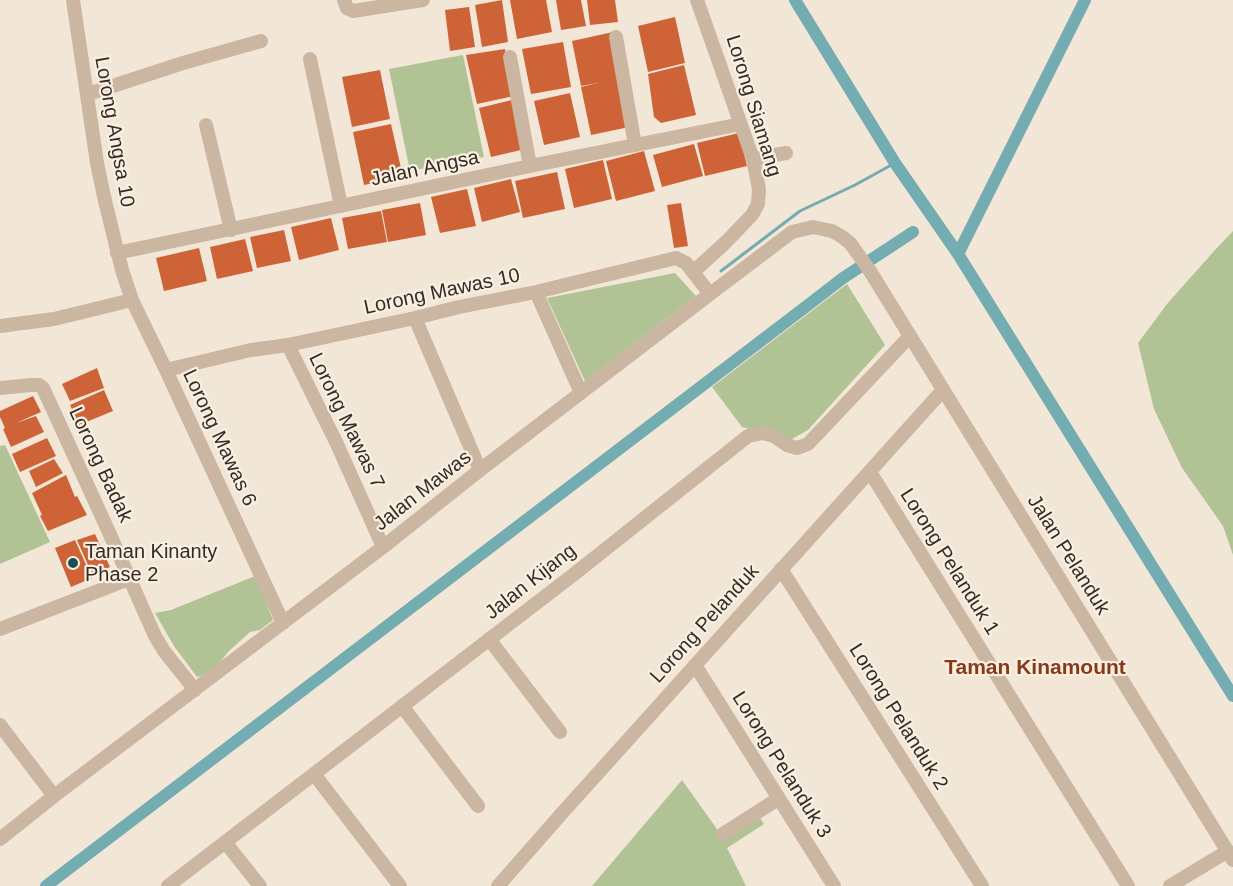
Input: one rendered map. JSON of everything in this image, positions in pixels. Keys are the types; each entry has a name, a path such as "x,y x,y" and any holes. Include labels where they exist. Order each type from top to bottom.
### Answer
{"street":[{"name":"Lorong Angsa 10","path":"73,0 97,163 122,270"},
{"path":"344,2 347,8 360,11 423,0"},
{"name":"Lorong Siamang","path":"693,272 752,215 758,204 759,189 753,159 697,0"},
{"path":"616,37 635,145"},
{"path":"88,94 183,63 261,41"},
{"path":"510,57 530,166"},
{"path":"310,59 341,206"},
{"name":"Jalan Angsa","path":"117,253 741,124"},
{"path":"206,125 231,230"},
{"path":"753,159 786,153"},
{"name":"Jalan Mawas","path":"0,839 792,232 813,227 841,236 850,243 870,272"},
{"name":"Lorong Mawas 10","path":"166,370 251,350 288,345 536,292 676,258 686,262 710,294"},
{"name":"Lorong Mawas 6","path":"122,270 132,300 283,623"},
{"name":"Jalan Pelanduk","path":"870,272 1230,855"},
{"path":"536,292 581,393"},
{"path":"0,326 54,319 132,300"},
{"path":"415,318 480,470"},
{"name":"Jalan Kijang","path":"168,886 573,575 748,436 763,433 797,448 808,444 910,336"},
{"name":"Lorong Mawas 7","path":"288,345 338,444 383,547"},
{"name":"Lorong Badak","path":"0,388 31,385 39,385 43,388 155,636 195,690"},
{"name":"Lorong Pelanduk","path":"498,886 943,390"},
{"name":"Lorong Pelanduk 1","path":"870,472 1128,886"},
{"name":"Lorong Pelanduk 2","path":"782,569 982,886"},
{"path":"0,629 129,579"},
{"path":"489,639 560,732"},
{"name":"Lorong Pelanduk 3","path":"695,665 834,886"},
{"path":"402,706 478,806"},
{"path":"0,725 54,796"},
{"path":"314,774 400,886"},
{"path":"723,834 778,799"},
{"path":"225,842 260,886"},
{"path":"1170,886 1230,855"}],"green space":[{"path":"463,55 484,157 410,171 389,69"},
{"path":"1233,231 1233,555 1223,526 1182,468 1154,409 1138,343 1167,304"},
{"path":"675,273 696,296 585,381 547,298"},
{"path":"847,284 885,345 808,430 785,443 764,433 742,427 712,387"},
{"path":"5,445 50,542 0,564 0,446"},
{"path":"255,576 273,620 260,630 250,632 229,651 217,666 197,677 174,646 155,613 171,610"},
{"path":"682,780 719,832 753,808 764,824 727,848 746,886 592,886"}],"building":[{"path":"502,0 508,42 482,47 475,5"},
{"path":"510,0 546,0 552,32 517,39"},
{"path":"556,0 581,0 586,26 561,30"},
{"path":"587,0 615,0 618,22 590,25"},
{"path":"469,7 475,47 450,51 445,10"},
{"path":"675,17 685,63 648,72 638,26"},
{"path":"613,32 634,126 591,135 581,87 598,83 581,86 572,41"},
{"path":"563,42 571,87 531,94 522,49"},
{"path":"505,49 514,96 477,104 466,55"},
{"path":"684,65 696,115 661,123 654,117 648,74"},
{"path":"380,70 390,119 352,127 342,77"},
{"path":"570,93 580,137 544,145 534,101"},
{"path":"516,99 521,150 491,157 479,108"},
{"path":"391,124 403,177 364,185 353,132"},
{"path":"739,133 747,166 705,176 697,143"},
{"path":"694,144 703,176 662,187 653,155"},
{"path":"644,151 655,191 616,201 606,161"},
{"path":"603,160 612,199 574,208 565,169"},
{"path":"557,172 565,209 523,218 515,181"},
{"path":"511,179 520,212 482,222 474,188"},
{"path":"467,189 476,226 440,233 431,197"},
{"path":"420,203 426,235 388,242 382,210"},
{"path":"681,203 688,246 674,248 667,205"},
{"path":"381,211 387,242 348,249 342,218"},
{"path":"331,218 339,250 299,260 291,227"},
{"path":"284,230 291,261 257,268 250,237"},
{"path":"245,239 253,271 217,279 210,247"},
{"path":"199,248 207,281 164,291 156,258"},
{"path":"97,368 104,388 70,401 62,384"},
{"path":"104,390 113,411 79,425 70,405"},
{"path":"33,396 41,412 16,423 36,416 44,432 11,447 3,429 5,428 0,411"},
{"path":"47,438 56,456 20,472 12,454"},
{"path":"54,459 63,473 36,487 29,471"},
{"path":"66,475 75,497 77,496 87,515 48,531 32,493"},
{"name":"Taman Kinanty Phase 2","path":"95,534 110,567 92,574 77,540"},
{"name":"Taman Kinanty Phase 2","path":"75,540 92,578 71,587 55,548"}],"waterway":[{"path":"795,0 895,163 958,254 1233,696"},
{"path":"958,254 1085,0"},
{"path":"721,271 800,211 895,163"},
{"path":"46,886 843,278 913,232"}],"place":[{"name":"Taman Kinanty Phase 2","path":"73,563"}],"district":[{"name":"Taman Kinamount","path":"1035,668"}]}
